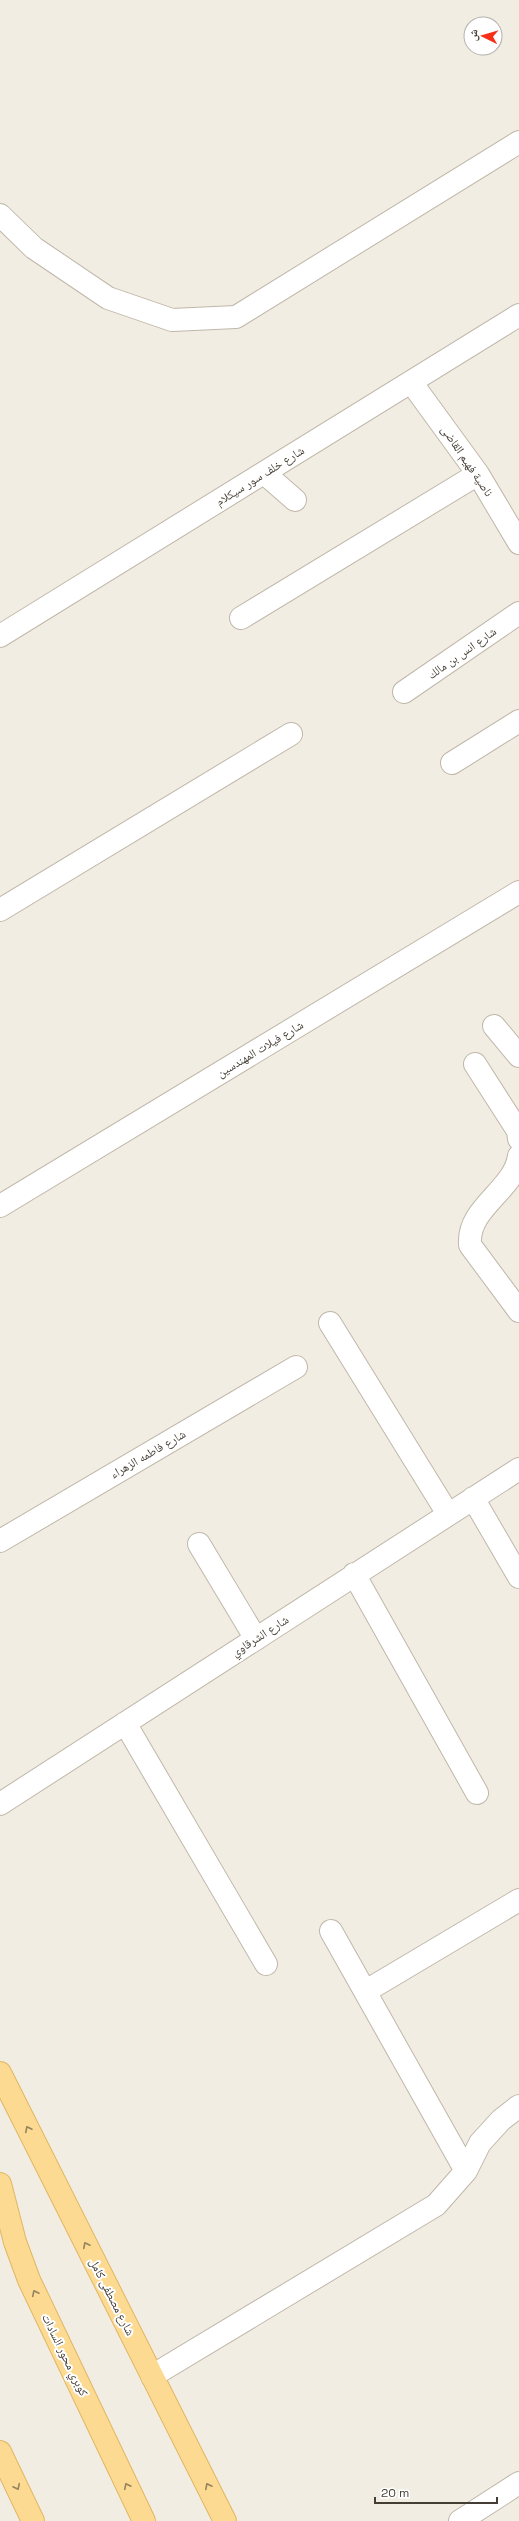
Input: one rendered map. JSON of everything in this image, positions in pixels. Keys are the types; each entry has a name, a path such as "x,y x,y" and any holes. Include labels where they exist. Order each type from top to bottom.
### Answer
{"main road":[{"name":"شارع مصطفى كامل","path":"0,2073 225,2521"},
{"name":"كوبري محور السادات","path":"0,2184 15,2242 29,2280 144,2521"},
{"path":"0,2452 33,2521"}],"street":[{"path":"0,215 34,248 108,298 172,320 236,317 519,142"},
{"name":"شارع خلف سور سيكلام","path":"0,636 519,315"},
{"name":"ناصية فهيم القاضى","path":"411,382 478,474 519,543"},
{"path":"264,473 295,500"},
{"path":"241,618 478,474"},
{"name":"شارع انس بن مالك","path":"404,692 519,613"},
{"path":"452,763 519,721"},
{"path":"0,910 291,734"},
{"name":"شارع فيلات المهندسين","path":"0,1206 519,892"},
{"path":"494,1026 519,1056"},
{"path":"475,1064 518,1131 519,1139"},
{"path":"519,1156 516,1171 471,1225 469,1237 470,1245 519,1311"},
{"path":"330,1323 448,1514"},
{"name":"شارع فاطمه الزهراء","path":"0,1540 296,1367"},
{"name":"شارع الشرقاوي","path":"0,1804 519,1468"},
{"path":"472,1498 519,1576"},
{"path":"199,1544 256,1639"},
{"path":"354,1574 477,1793"},
{"path":"125,1723 266,1964"},
{"path":"366,1991 519,1900"},
{"path":"331,1931 466,2171"},
{"path":"152,2376 436,2205 466,2171 480,2143 501,2120 519,2106"},
{"path":"460,2521 519,2483"}]}
